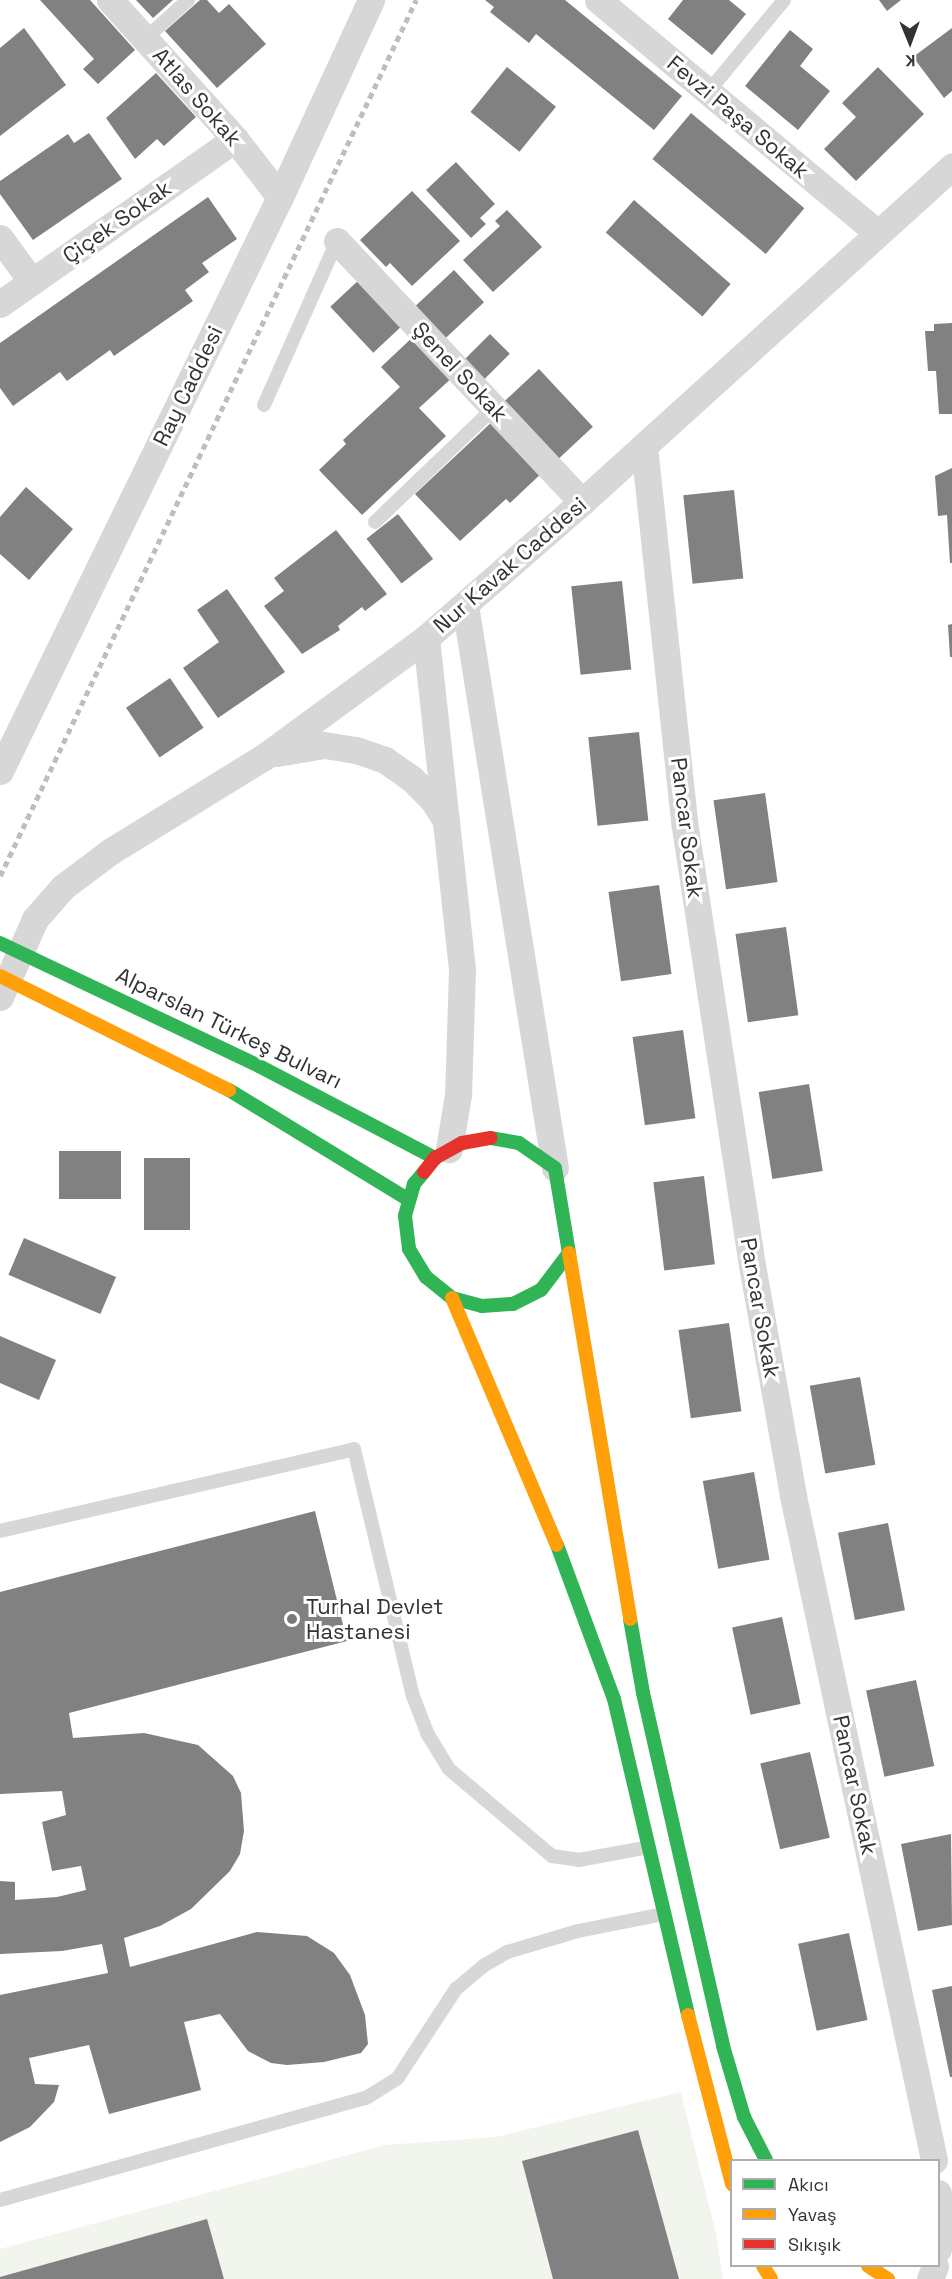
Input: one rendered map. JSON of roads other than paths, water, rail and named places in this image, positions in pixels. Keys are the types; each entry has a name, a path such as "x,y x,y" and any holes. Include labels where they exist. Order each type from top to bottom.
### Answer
{"street":[{"name":"Atlas Sokak","path":"110,0 235,139 280,197"},
{"name":"Ray Caddesi","path":"0,771 280,197 371,0"},
{"name":"Fevzi Paşa Sokak","path":"598,0 878,233"},
{"name":"Çiçek Sokak","path":"0,304 235,139"},
{"name":"Nur Kavak Caddesi","path":"2,984 35,919 63,887 92,864 264,757 426,638 582,502 878,233 941,188 952,166"},
{"path":"0,238 32,282"},
{"name":"Şenel Sokak","path":"337,241 582,502"},
{"name":"Pancar Sokak","path":"644,446 684,821 754,1277 793,1496 934,2159"},
{"path":"465,605 555,1168 643,1693 723,2046 744,2118 765,2159"},
{"path":"426,638 459,919 462,1012 458,1095 442,1154"},
{"path":"264,757 293,748 324,745 356,750 385,760 411,778 433,800 449,827"},
{"name":"Alparslan Türkeş Bulvarı","path":"0,943 442,1154"},
{"path":"2,984 75,1010 243,1097 409,1200"},
{"path":"555,1168 532,1150 506,1140 476,1140 442,1154 414,1184 409,1200 406,1233 416,1264 438,1289 452,1298 482,1306 513,1304 541,1290 569,1253"},
{"path":"452,1298 555,1539 614,1699 664,1914 730,2176"},
{"path":"871,2267 888,2279"}],"lane":[{"path":"145,39 188,0"},
{"path":"708,92 784,0"},
{"path":"264,405 337,241"},
{"path":"375,522 494,408"},
{"path":"0,1531 354,1449 413,1696 427,1733 449,1769 552,1856 579,1860 648,1848"},
{"path":"0,2200 366,2098 397,2079 456,1989 483,1966 507,1952 578,1931 664,1914"}],"railway":[{"path":"0,876 416,0"}],"place":[{"name":"Turhal Devlet Hastanesi","path":"292,1619"}]}
